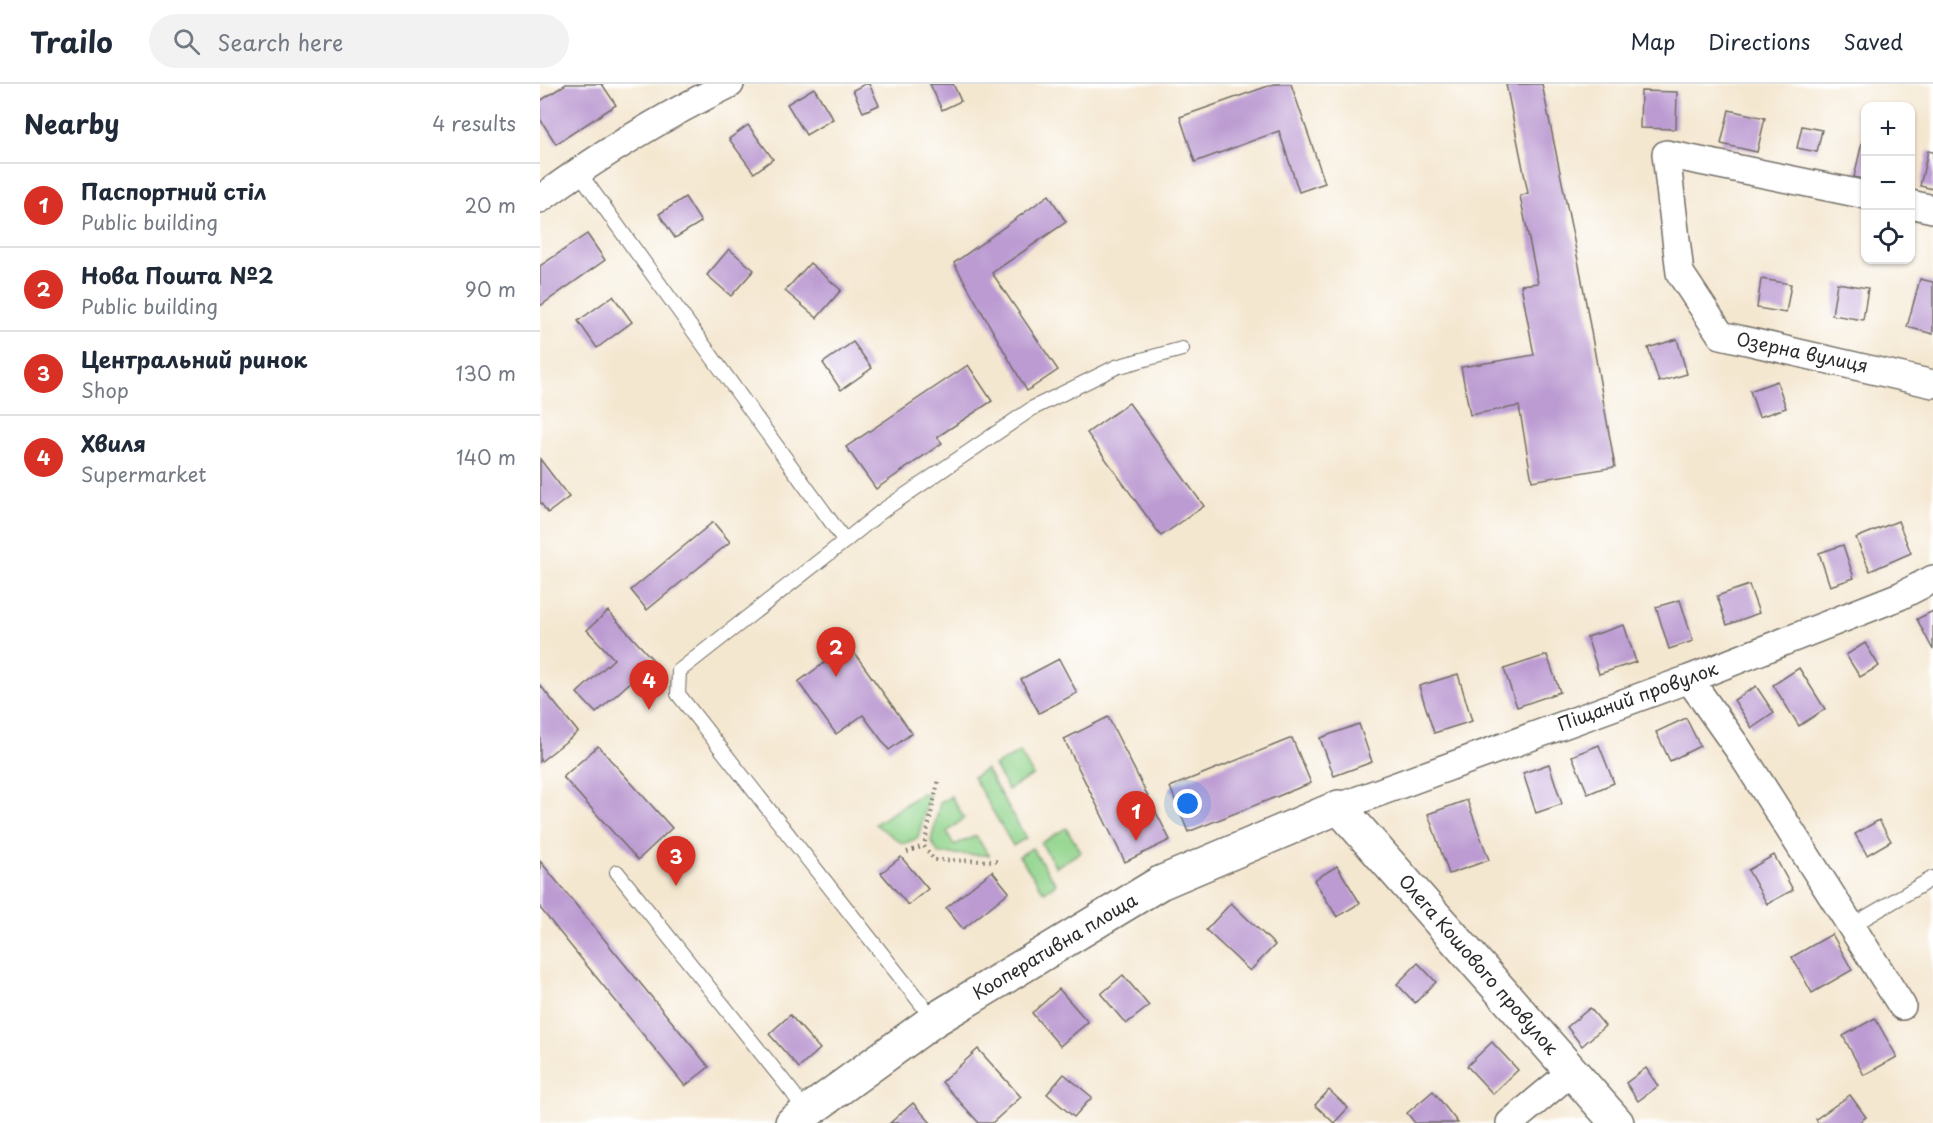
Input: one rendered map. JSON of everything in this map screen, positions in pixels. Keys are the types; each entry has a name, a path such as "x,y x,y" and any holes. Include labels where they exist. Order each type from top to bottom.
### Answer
{"street":[{"path":"540,199 578,171 686,105 730,84"},
{"name":"Озерна вулиця","path":"1861,194 1666,154 1680,273 1721,335 1933,384"},
{"path":"1915,205 1933,209"},
{"name":"Піщаний провулок","path":"1339,807 1689,679 1900,596 1933,579"},
{"path":"1689,679 1739,750 1902,1006"},
{"name":"Кооперативна площа","path":"799,1118 934,1020 1160,883 1339,807"},
{"name":"Олега Кошового провулок","path":"1339,807 1617,1123"},
{"path":"1510,1123 1571,1072"}],"lane":[{"path":"578,171 845,541"},
{"path":"934,1020 678,694 679,671 882,511 1033,408 1116,367 1182,349"},
{"path":"617,872 793,1093 799,1118"},
{"path":"1851,926 1933,878"}],"path":[{"path":"938,782 924,846 934,860 1000,861"},
{"path":"907,852 924,846"}],"green space":[{"path":"1020,752 1033,775 1008,790 994,766"},
{"path":"986,769 1026,838 1013,846 973,777"},
{"path":"922,793 929,795 918,838 903,844 875,824"},
{"path":"951,796 964,818 947,832 954,845 976,836 989,855 939,854 931,841 940,803"},
{"path":"1066,828 1081,852 1056,867 1041,843"},
{"path":"1032,848 1056,884 1044,892 1019,856"}],"building":[{"path":"566,84 602,84 616,105 556,144 540,119 540,101"},
{"path":"869,84 879,105 863,112 853,90"},
{"path":"930,84 953,84 961,101 942,110"},
{"path":"1274,84 1291,84 1325,183 1299,192 1279,131 1195,162 1180,117"},
{"path":"1506,84 1542,84 1581,275 1615,467 1532,481 1519,406 1470,415 1461,367 1534,355 1521,285 1538,283 1520,196 1528,193"},
{"path":"814,88 833,119 806,135 787,104"},
{"path":"1641,91 1677,92 1676,129 1640,128"},
{"path":"1729,110 1765,118 1757,152 1721,144"},
{"path":"748,125 773,159 754,173 729,139"},
{"path":"1802,126 1822,130 1817,152 1797,148"},
{"path":"1861,147 1861,179 1854,177"},
{"path":"1928,151 1933,152 1933,189 1920,186"},
{"path":"1049,195 1066,222 992,273 1058,370 1027,391 954,263"},
{"path":"685,197 701,222 675,238 659,214"},
{"path":"587,234 605,260 540,306 540,266"},
{"path":"729,249 754,270 731,296 707,275"},
{"path":"810,263 841,290 817,318 785,291"},
{"path":"1761,279 1791,284 1786,313 1757,308"},
{"path":"1920,279 1933,282 1933,334 1907,327"},
{"path":"1837,283 1868,288 1863,320 1832,315"},
{"path":"613,296 632,322 597,348 578,321"},
{"path":"1677,339 1687,374 1659,382 1648,348"},
{"path":"853,342 872,368 841,390 823,363"},
{"path":"968,365 992,401 937,437 942,443 876,489 846,447"},
{"path":"1777,381 1786,408 1759,417 1750,391"},
{"path":"1129,403 1204,506 1161,536 1087,433"},
{"path":"540,459 569,497 548,513 540,502"},
{"path":"1898,521 1911,553 1870,571 1856,538"},
{"path":"713,522 730,542 647,610 631,590"},
{"path":"1843,545 1854,578 1830,586 1819,553"},
{"path":"1749,585 1759,613 1727,625 1717,596"},
{"path":"1680,600 1693,641 1669,649 1656,607"},
{"path":"608,611 654,661 596,713 577,693 614,659 587,630"},
{"path":"1933,611 1933,650 1917,619"},
{"path":"1624,625 1636,662 1599,674 1587,637"},
{"path":"840,633 912,733 889,750 863,715 836,734 798,682 835,655 826,643"},
{"path":"1865,643 1879,666 1860,677 1846,655"},
{"path":"1547,655 1560,692 1517,707 1504,669"},
{"path":"1059,659 1077,693 1039,713 1021,679"},
{"path":"1799,668 1825,709 1799,726 1773,685"},
{"path":"1458,674 1472,721 1434,733 1419,686"},
{"path":"540,685 578,732 540,762"},
{"path":"1756,686 1774,713 1752,728 1734,700"},
{"path":"1108,717 1170,840 1125,862 1064,739"},
{"path":"1686,718 1700,746 1670,761 1656,732"},
{"path":"1359,724 1372,762 1334,776 1320,738"},
{"path":"1292,738 1311,783 1188,832 1170,787"},
{"path":"1599,745 1614,783 1588,794 1572,756"},
{"path":"598,746 672,828 638,860 563,777"},
{"path":"1549,764 1562,804 1536,813 1523,773"},
{"path":"1467,800 1489,860 1449,874 1428,814"},
{"path":"1879,820 1891,841 1867,855 1855,834"},
{"path":"1774,855 1793,890 1767,904 1748,870"},
{"path":"901,857 928,889 908,905 881,873"},
{"path":"540,861 709,1067 685,1086 540,908"},
{"path":"1337,866 1360,903 1337,917 1314,880"},
{"path":"992,871 1009,892 963,929 946,908"},
{"path":"1231,903 1275,945 1250,971 1206,930"},
{"path":"1832,934 1852,970 1812,993 1792,957"},
{"path":"1418,963 1436,982 1415,1003 1397,984"},
{"path":"1123,975 1149,1006 1126,1024 1101,994"},
{"path":"1059,989 1088,1022 1060,1046 1032,1013"},
{"path":"1590,1008 1605,1026 1582,1046 1567,1027"},
{"path":"790,1015 820,1049 799,1068 769,1034"},
{"path":"1875,1018 1897,1057 1864,1075 1843,1036"},
{"path":"1492,1042 1518,1070 1493,1094 1467,1066"},
{"path":"978,1049 1021,1097 992,1123 979,1123 942,1082"},
{"path":"1646,1068 1658,1086 1638,1101 1626,1083"},
{"path":"1064,1074 1092,1097 1074,1117 1047,1094"},
{"path":"1329,1090 1348,1108 1334,1123 1315,1105"},
{"path":"1433,1091 1458,1123 1415,1123 1407,1113"},
{"path":"1850,1095 1866,1117 1858,1123 1818,1123 1816,1119"},
{"path":"913,1103 931,1123 890,1123"}],"place":[{"name":"Нова Пошта №2","path":"836,677"},
{"name":"Хвиля","path":"649,710"},
{"name":"Паспортний стіл","path":"1136,841"},
{"name":"Центральний ринок","path":"676,886"}]}
